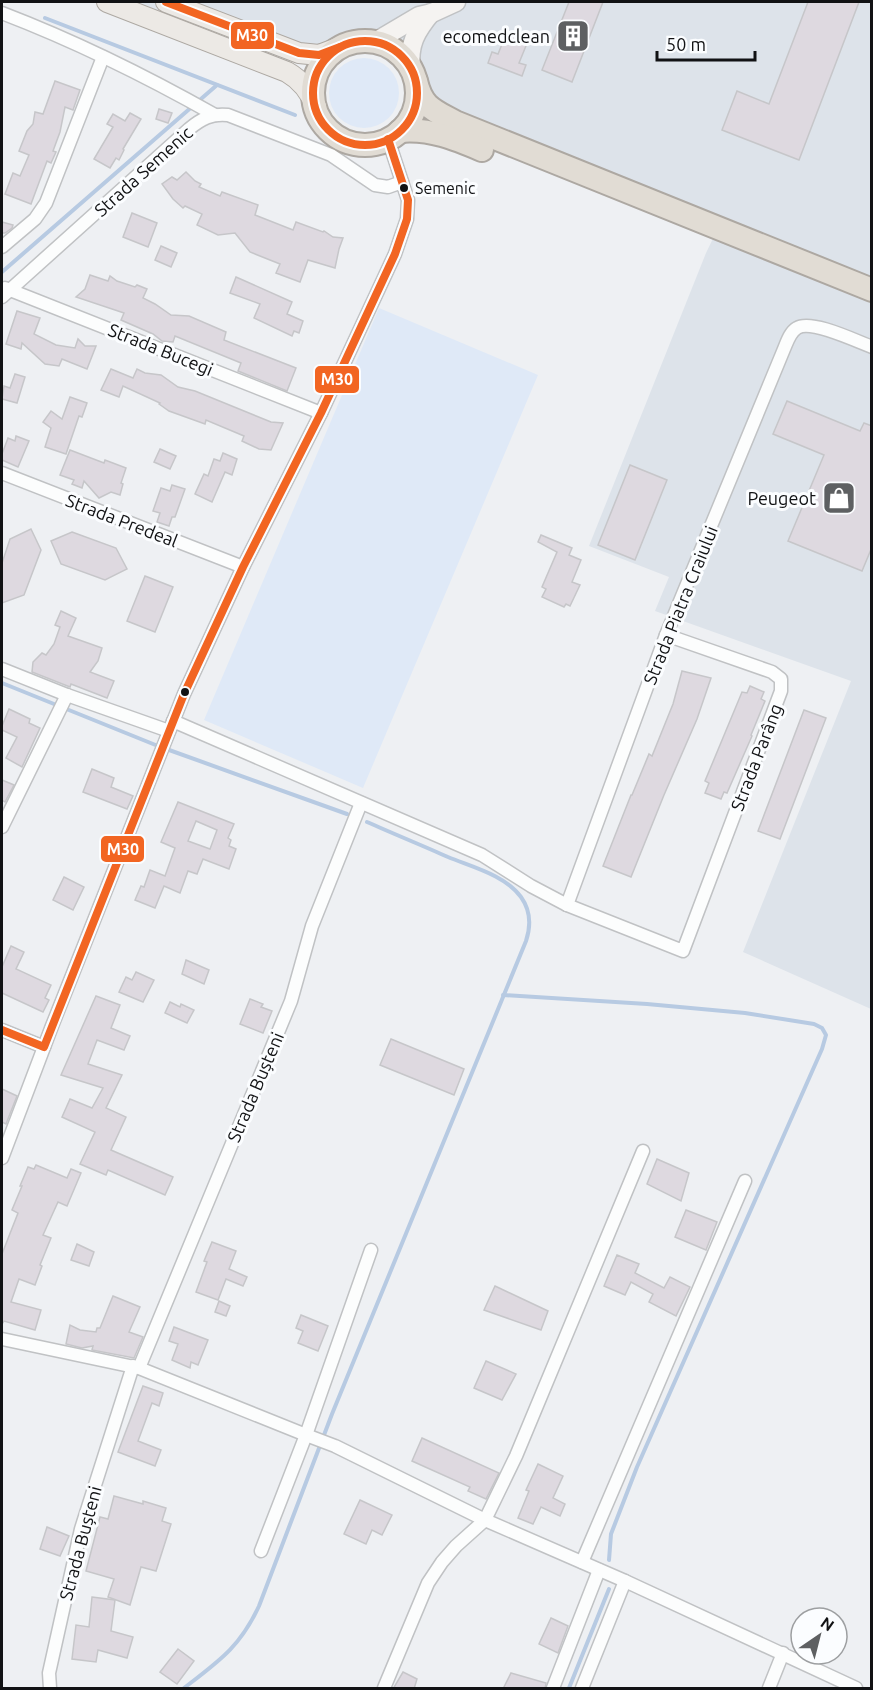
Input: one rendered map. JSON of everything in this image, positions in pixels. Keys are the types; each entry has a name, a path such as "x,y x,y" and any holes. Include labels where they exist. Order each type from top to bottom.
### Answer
{"highway":[{"path":"872,290 455,122 422,100 404,57 384,44 358,41 340,47 326,59 316,75 314,89 316,107 326,126 335,135 347,141 368,144 418,130 455,139 872,307"},
{"path":"394,135 409,120 415,108 417,95 413,75"}],"main road":[{"path":"107,2 287,72 307,88 316,107"},
{"path":"166,2 299,53 319,55 340,47"}],"street":[{"path":"375,42 419,16 456,2"},
{"path":"413,75 409,55 413,40 432,12"},
{"path":"2,13 47,30 153,80 214,115 228,115 331,155 375,185 388,187 402,182"},
{"path":"2,247 35,219 46,203 103,57"},
{"name":"Strada Semenic","path":"5,291 189,129 214,115"},
{"path":"2,1158 184,694 243,567 321,413 396,254 407,219 408,200 402,182 394,135"},
{"name":"Strada Bucegi","path":"5,291 321,413"},
{"name":"Strada Piatra Craiului","path":"567,905 666,636 784,349 796,329 802,326 816,326 872,347"},
{"name":"Strada Predeal","path":"2,473 243,567"},
{"name":"Strada Parâng","path":"567,905 683,951 781,691 782,679 772,672 666,636"},
{"path":"2,669 66,697 169,731 361,803 482,855 531,886 567,905"},
{"path":"2,827 66,697"},
{"name":"Strada Bușteni","path":"50,1689 49,1673 77,1544 136,1367 291,1001 312,926 361,803"},
{"path":"2,1030 44,1047"},
{"path":"384,1689 428,1583 456,1546 485,1520 516,1456 643,1151"},
{"path":"582,1562 745,1181"},
{"path":"261,1551 307,1435 371,1250"},
{"path":"2,1339 136,1367 334,1446 485,1520 626,1581 856,1689"},
{"path":"553,1689 599,1570"},
{"path":"582,1689 626,1581"},
{"path":"769,1689 783,1653"}],"shaded area":[{"path":"135,2 871,2 871,1009 743,952 851,681 655,611 669,577 589,546 706,253 723,218 455,122 405,60 384,44 362,41 295,52 290,62"},
{"path":"364,58 383,64 393,74 399,93 393,112 383,122 364,128 345,122 335,112 329,93 335,74 345,64"},
{"path":"379,308 538,375 363,788 204,720"}],"building":[{"name":"ecomedclean","path":"569,2 603,2 572,82 542,70"},
{"path":"808,2 859,2 799,160 722,130 737,91 769,104"},
{"path":"507,32 528,41 519,63 526,65 522,76 488,63 492,52 498,54"},
{"path":"55,81 80,90 73,110 65,107 53,151 56,152 51,163 47,161 31,204 5,194 13,173 20,176 29,155 19,151 27,131 33,124 35,112 43,114"},
{"path":"159,109 172,113 168,123 156,119"},
{"path":"130,113 141,119 119,160 116,158 110,168 94,159 113,127 107,124 113,114 125,121"},
{"path":"186,172 201,184 199,187 220,196 222,192 258,205 255,215 293,230 296,222 324,231 333,237 343,238 335,268 308,260 300,282 276,273 280,264 250,252 235,233 218,235 197,225 202,214 185,206 183,208 162,184 172,177 177,180"},
{"path":"132,213 157,223 148,247 123,237"},
{"path":"2,222 13,225 12,228 2,233"},
{"path":"161,246 177,253 171,267 155,260"},
{"path":"90,275 108,281 110,276 117,281 147,289 143,298 171,315 189,316 226,332 224,340 296,368 287,391 238,371 241,363 175,336 173,342 162,341 153,334 121,320 124,313 76,297 85,289"},
{"path":"236,277 292,302 287,314 303,321 299,333 294,331 292,336 254,318 260,304 230,293"},
{"path":"17,311 40,318 34,334 56,345 75,348 78,339 85,346 96,346 87,369 62,359 59,366 45,364 22,343 21,349 6,344"},
{"path":"111,369 133,378 137,369 145,373 161,375 178,387 195,391 271,422 283,423 271,450 259,449 242,441 244,436 206,420 205,424 169,411 160,403 123,386 119,397 101,390"},
{"path":"15,374 25,377 17,403 2,399 4,386 10,388"},
{"path":"70,397 87,403 82,417 79,416 66,454 45,447 51,428 43,422 51,411 62,419"},
{"name":"Peugeot","path":"787,401 860,431 864,423 872,426 872,547 862,571 788,541 824,455 773,434"},
{"path":"16,436 29,441 18,467 2,460 8,438 15,441"},
{"path":"160,449 176,456 170,469 154,462"},
{"path":"70,450 104,463 105,460 126,468 120,495 111,492 99,498 84,481 82,488 72,484 74,480 60,475"},
{"path":"223,453 237,459 232,475 225,472 212,502 195,494 204,474 208,476 214,459 220,461"},
{"path":"630,465 667,480 635,560 598,545"},
{"path":"172,485 185,489 175,517 172,517 169,526 157,522 160,513 153,511 161,488 170,491"},
{"path":"31,529 41,550 24,595 2,603 2,563 10,539"},
{"path":"72,532 116,548 127,569 105,580 61,564 51,541"},
{"path":"541,535 572,548 569,555 581,560 572,582 580,585 570,606 566,604 564,607 542,597 546,589 542,587 557,552 538,542"},
{"path":"145,576 173,587 155,632 127,621"},
{"path":"61,611 76,618 68,636 102,648 98,661 90,672 114,681 107,698 32,672 33,662 42,653 46,655 54,644 60,627 55,625"},
{"path":"682,671 711,678 697,719 631,877 603,866 649,754 652,756 673,704"},
{"path":"750,686 764,692 761,699 765,701 727,793 724,792 721,799 705,793 709,783 705,781 742,692 747,693"},
{"path":"9,709 30,719 29,723 40,728 22,767 6,758 17,737 2,730"},
{"path":"804,710 826,718 780,839 758,831"},
{"path":"92,769 114,778 111,787 133,796 127,809 83,792"},
{"path":"2,780 14,785 5,802 2,800"},
{"path":"178,802 234,824 228,838 231,840 229,846 236,849 229,869 203,859 197,874 188,871 180,893 164,886 155,908 135,900 141,886 144,887 150,870 165,876 175,848 161,842","holes":["196,821 217,830 210,849 188,841"]},
{"path":"64,877 84,887 73,910 53,900"},
{"path":"11,946 24,952 16,969 51,985 45,998 49,1000 43,1012 2,993 2,967"},
{"path":"186,960 209,970 204,984 182,974"},
{"path":"136,972 154,980 143,1002 119,992 126,977 132,980"},
{"path":"96,996 120,1005 111,1028 130,1036 124,1050 97,1040 88,1064 122,1075 106,1108 126,1117 111,1150 173,1177 165,1195 108,1170 106,1175 80,1164 95,1132 62,1117 70,1099 92,1108 103,1088 61,1075"},
{"path":"250,999 263,1004 261,1007 272,1011 263,1033 240,1024"},
{"path":"170,1002 194,1010 187,1023 165,1013"},
{"path":"391,1039 464,1069 454,1095 380,1065"},
{"path":"2,1089 17,1096 6,1124 2,1122"},
{"path":"657,1159 689,1173 681,1201 647,1184"},
{"path":"36,1165 67,1178 71,1169 81,1173 67,1206 58,1202 43,1235 51,1238 35,1285 19,1279 11,1302 41,1310 35,1330 4,1321 2,1324 2,1254 18,1213 12,1210 22,1186 20,1186 28,1167 34,1169"},
{"path":"686,1210 717,1222 706,1250 675,1237"},
{"path":"212,1242 236,1251 229,1269 247,1277 243,1286 226,1279 218,1300 196,1292 207,1262 204,1261"},
{"path":"77,1244 94,1252 89,1266 71,1260"},
{"path":"617,1255 639,1264 635,1273 664,1288 670,1277 690,1287 676,1316 649,1302 653,1294 631,1282 625,1295 604,1286"},
{"path":"495,1286 548,1311 541,1330 484,1310"},
{"path":"113,1296 140,1307 129,1332 143,1337 134,1358 92,1350 93,1346 82,1348 66,1344 70,1325 80,1330 96,1332 97,1328 100,1328"},
{"path":"219,1301 230,1306 226,1316 215,1312"},
{"path":"301,1315 328,1326 318,1351 298,1343 303,1331 296,1328"},
{"path":"174,1327 208,1340 198,1365 191,1362 190,1368 172,1360 178,1344 169,1341"},
{"path":"486,1361 516,1374 502,1400 474,1388"},
{"path":"143,1386 163,1393 159,1406 152,1403 138,1441 161,1450 155,1466 118,1452"},
{"path":"422,1438 499,1473 486,1499 468,1491 470,1487 412,1461"},
{"path":"538,1464 563,1476 553,1498 565,1504 560,1516 541,1507 533,1524 518,1518 529,1491 526,1490"},
{"path":"114,1496 166,1508 162,1521 171,1524 156,1571 141,1567 130,1605 108,1597 114,1579 86,1571 100,1517 108,1519"},
{"path":"360,1500 392,1515 382,1535 372,1530 366,1544 344,1534"},
{"path":"47,1527 69,1536 60,1556 40,1549"},
{"path":"92,1597 115,1600 111,1631 133,1637 127,1658 98,1650 96,1662 72,1659 76,1625 89,1627"},
{"path":"551,1618 568,1626 558,1653 539,1644"},
{"path":"178,1649 194,1661 177,1684 160,1672"},
{"path":"403,1672 417,1679 414,1689 393,1689"},
{"path":"511,1673 546,1683 545,1689 503,1689"}],"waterway":[{"path":"45,18 295,115"},
{"path":"2,272 217,85"},
{"path":"2,683 158,746 347,814"},
{"path":"184,1688 228,1652 244,1632 259,1606 332,1414 528,935 527,908 521,897 506,883 487,872 367,822"},
{"path":"503,995 745,1013 814,1024 822,1028 826,1035 822,1049 637,1467 611,1534 609,1560"},
{"path":"569,1688 609,1589"}],"transit line":[{"name":"M30","path":"166,2 299,53 319,55 340,47"},
{"name":"M30","path":"365,41 385,45 402,56 413,73 417,93 413,113 402,130 385,141 365,145 345,141 328,130 317,113 313,93 317,73 328,56 345,45 365,41"},
{"name":"M30","path":"2,1030 44,1047 184,694 243,567 321,413 395,254 407,219 408,200 388,139"}],"place":[{"name":"ecomedclean","path":"573,36"},
{"name":"Semenic","path":"404,188"},
{"name":"Peugeot","path":"839,498"}]}
